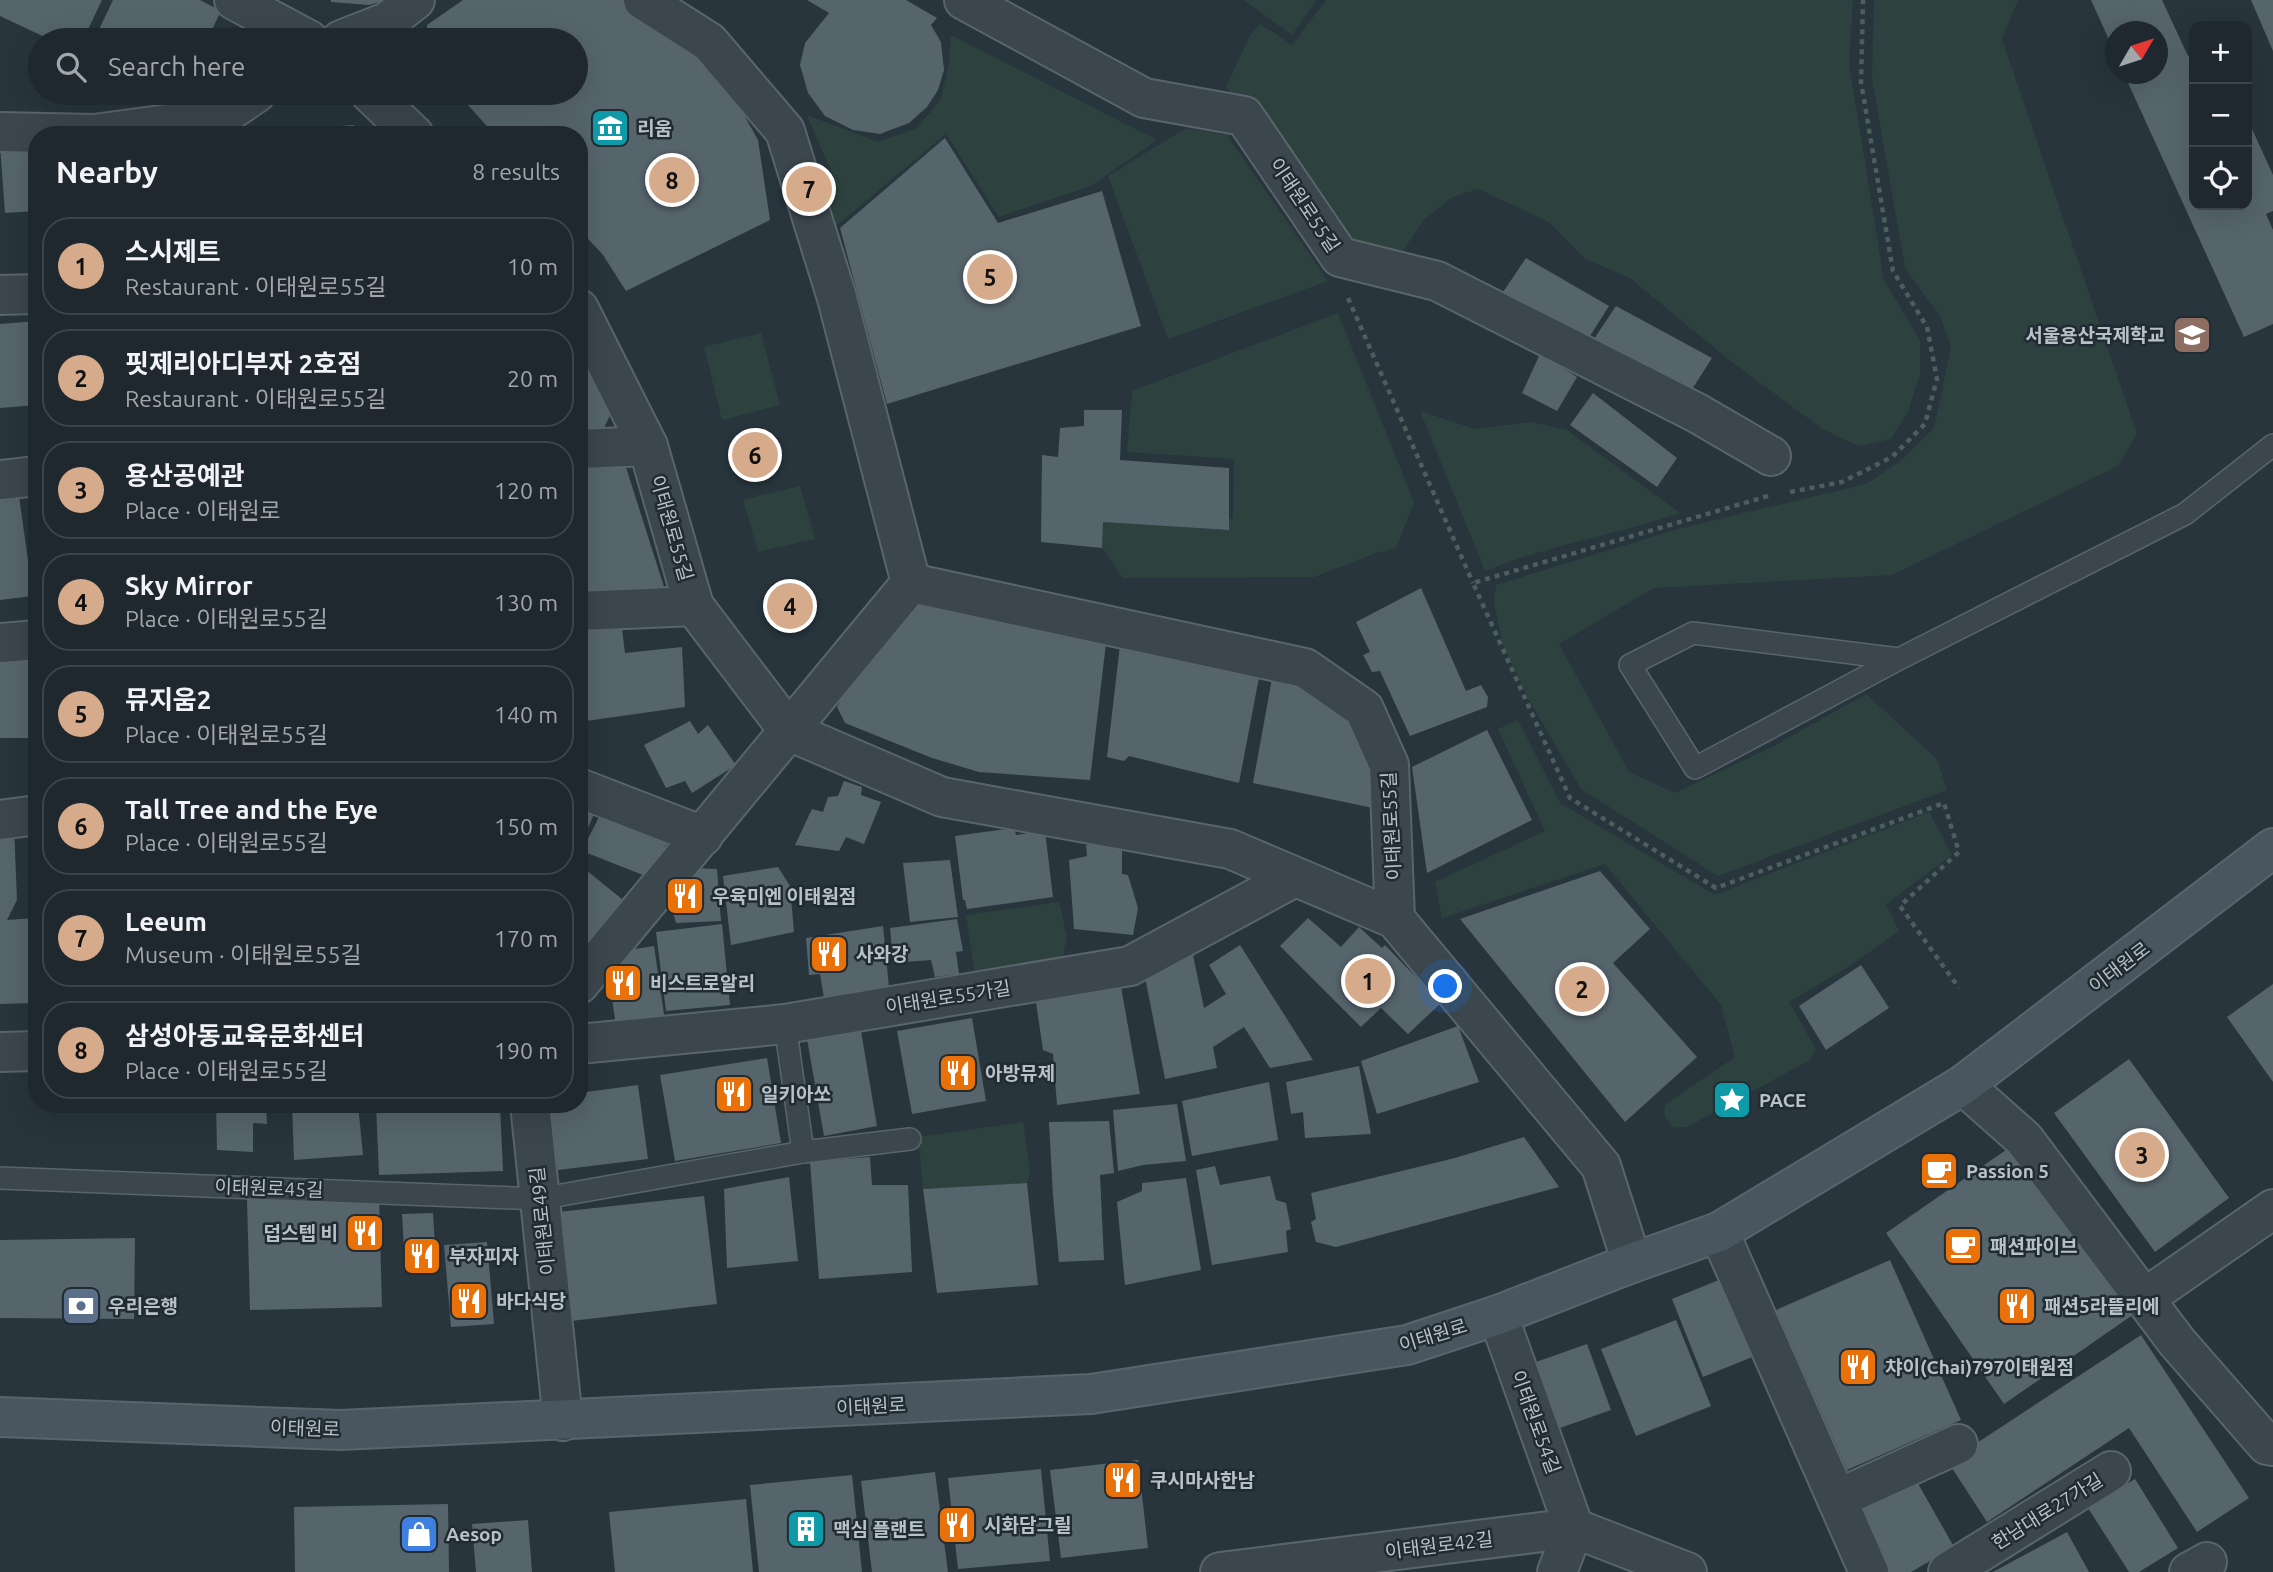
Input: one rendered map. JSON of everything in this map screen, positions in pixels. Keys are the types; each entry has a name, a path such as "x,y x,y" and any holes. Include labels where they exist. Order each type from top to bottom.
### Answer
{"main road":[{"name":"이태원로","path":"0,1417 341,1430 1091,1394 1407,1345 1498,1315 1719,1232 1963,1085 2273,848"}],"street":[{"path":"234,0 286,28"},
{"path":"372,28 387,22 415,0"},
{"path":"588,973 911,583 837,298 785,131 709,42 643,0"},
{"name":"이태원로55길","path":"964,0 1144,98 1244,116 1340,257 1437,281 1697,412 1771,456"},
{"path":"154,126 221,117 238,105"},
{"path":"383,105 405,126"},
{"path":"0,132 28,133"},
{"path":"0,295 28,294"},
{"name":"이태원로55길","path":"588,327 648,446 694,606 789,731 942,797 1230,849 1395,919 1601,1166 1632,1263"},
{"path":"588,449 648,446"},
{"path":"0,480 28,477"},
{"name":"이태원로55길","path":"911,583 1305,668 1345,695 1364,709 1389,765 1395,919"},
{"path":"588,611 694,606"},
{"path":"0,643 28,641"},
{"path":"588,791 703,836"},
{"path":"0,820 28,816"},
{"name":"이태원로55가길","path":"588,1043 785,1024 1130,966 1295,877"},
{"path":"0,1052 28,1051"},
{"path":"1963,1085 2024,1139 2186,1352 2267,1446 2273,1446"},
{"name":"이태원로49길","path":"531,1113 563,1421"},
{"path":"2145,1298 2273,1209"},
{"path":"1719,1232 1869,1572"},
{"name":"이태원로54길","path":"1498,1315 1574,1528"},
{"path":"1837,1499 1958,1444"},
{"name":"한남대로27가길","path":"1948,1572 2111,1471"},
{"path":"1558,1572 1574,1528 1687,1572"},
{"name":"이태원로42길","path":"1220,1572 1574,1528"}],"lane":[{"path":"1899,659 1693,633 1630,665 1695,768 1899,659 2185,514 2273,445"},
{"path":"785,1024 803,1152"},
{"name":"이태원로45길","path":"0,1178 539,1199 803,1152 910,1139"}],"path":[{"path":"1474,583 1765,496 1842,482 1892,457 1924,424 1937,379 1927,327 1893,271 1861,82 1863,0"},
{"path":"1340,257 1340,281 1570,798 1716,888 1944,803 1959,852 1900,906 1959,988"}],"green space":[{"path":"1244,0 1316,0 1292,35"},
{"path":"1326,0 1853,0 1849,64 1884,280 1920,340 1920,374 1908,412 1891,439 1859,446 1824,430 1728,359 1630,278 1584,258 1549,222 1478,189 1452,197 1424,220 1402,252 1385,263 1342,246 1226,86 1250,36 1260,24 1292,45"},
{"path":"1874,0 2018,0 2002,39 2137,434 2118,466 1892,575 1654,588 1559,644 1629,772 1675,793 1776,745 1866,694 1937,759 1947,790 1718,876 1581,789 1529,700 1503,645 1494,602 1496,585 1681,528 1866,484 1902,460 1934,428 1951,347 1940,316 1905,268 1872,79"},
{"path":"951,35 1157,140 1091,186 999,217 946,134 836,226 820,190 833,176 807,115 878,142 917,128 941,99 949,62"},
{"path":"1186,128 1227,135 1328,281 1168,339 1108,176"},
{"path":"1338,313 1414,502 1396,548 1314,577 1123,578 1102,548 1103,522 1228,530 1229,519 1233,519 1234,459 1127,452 1132,391"},
{"path":"761,333 780,405 722,420 704,347"},
{"path":"1420,411 1475,429 1532,422 1567,430 1680,513 1533,554 1485,571"},
{"path":"800,486 815,539 758,552 743,500"},
{"path":"1518,720 1560,803 1715,895 1929,812 1952,855 1886,904 1899,931 1851,965 1789,1002 1816,1049 1810,1060 1687,1127 1674,1127 1666,1117 1666,1104 1735,1057 1721,1005 1605,864 1442,918 1435,882 1545,831 1498,729"},
{"path":"1059,902 1067,936 1062,962 975,975 966,915"},
{"path":"1023,1122 1030,1172 1027,1183 923,1189 918,1137"}],"building":[{"path":"0,0 102,0 89,28 28,29 0,16"},
{"path":"113,0 200,0 221,11 213,28 100,28"},
{"path":"331,0 383,0 383,1 369,5"},
{"path":"463,0 624,0 682,37 720,72 758,140 770,220 626,291 603,255 588,239 588,126 487,126 468,105 588,105 588,28 427,28 427,25"},
{"path":"807,0 906,0 937,18 931,25 941,42 944,70 938,90 927,107 909,123 880,134 853,130 825,116 808,93 800,65 805,43 829,13"},
{"path":"2091,0 2162,0 2189,56 2189,210 2252,210 2252,129 2273,175 2273,211 2266,214 2273,230 2273,324 2244,337 2129,84 2168,84 2168,21 2105,21 2105,31"},
{"path":"2251,0 2273,0 2273,51"},
{"path":"945,138 998,223 1102,191 1141,326 887,404 840,228"},
{"path":"28,143 28,212 5,213 0,145"},
{"path":"1526,258 1609,306 1585,344 1501,295"},
{"path":"1616,306 1712,358 1689,394 1592,342"},
{"path":"28,322 28,406 0,408 0,324"},
{"path":"1540,354 1577,377 1557,411 1522,393"},
{"path":"588,358 614,407 604,428 588,429"},
{"path":"1593,393 1677,458 1657,487 1570,425"},
{"path":"1084,410 1122,410 1120,460 1229,468 1229,530 1103,522 1102,548 1041,542 1042,455 1058,457 1060,428 1084,426"},
{"path":"624,461 665,590 588,594 588,464"},
{"path":"18,489 28,560 28,597 0,600 0,492"},
{"path":"1421,588 1466,691 1481,685 1488,697 1487,707 1410,736 1380,671 1372,672 1363,655 1370,652 1356,622"},
{"path":"929,600 1106,643 1090,780 979,772 932,758 845,723 837,707 845,692 913,605"},
{"path":"588,627 622,629 625,653 682,647 685,707 588,721"},
{"path":"1120,645 1261,667 1239,783 1129,756 1124,761 1107,757"},
{"path":"28,656 28,738 0,738 0,658"},
{"path":"1273,673 1348,704 1382,767 1373,808 1253,783"},
{"path":"690,721 698,734 708,725 736,765 692,793 685,781 666,788 644,745"},
{"path":"1487,730 1532,820 1427,873 1412,767"},
{"path":"844,781 862,787 861,795 881,802 864,844 846,837 839,851 795,845 812,809 823,812 828,797 838,796"},
{"path":"588,799 599,803 588,828"},
{"path":"605,805 672,830 653,879 588,853 588,839"},
{"path":"14,827 17,900 7,920 28,919 28,1003 0,1004 0,828"},
{"path":"1014,828 1016,835 1045,831 1053,897 967,909 963,900 955,836"},
{"path":"1086,845 1122,846 1122,874 1128,875 1138,908 1133,935 1074,929 1069,860 1087,856"},
{"path":"950,860 958,917 910,922 903,863"},
{"path":"778,867 790,886 794,932 731,945 723,876"},
{"path":"691,868 717,869 721,921 676,923 668,895"},
{"path":"1600,871 1650,929 1613,963 1697,1057 1625,1122 1460,919"},
{"path":"588,872 633,908 588,959"},
{"path":"1308,918 1341,947 1359,927 1382,948 1385,945 1441,1003 1408,1034 1381,1008 1361,1027 1280,946"},
{"path":"957,919 963,951 956,952 959,974 935,977 931,960 893,963 890,928"},
{"path":"722,924 730,1005 666,1011 656,932"},
{"path":"883,926 889,987 824,998 820,974 809,975 806,938"},
{"path":"1240,945 1313,1060 1270,1068 1244,1027 1213,1047 1217,1068 1165,1079 1143,967 1193,955 1204,1008 1226,994 1209,965"},
{"path":"654,946 665,1021 616,1026 608,970 619,966 629,950"},
{"path":"1861,965 1889,1008 1826,1050 1799,1006"},
{"path":"1120,981 1140,1094 1057,1105 1053,1054 1043,1050 1035,996"},
{"path":"2273,984 2273,1082 2227,1017"},
{"path":"972,1018 986,1101 912,1114 897,1031"},
{"path":"1458,1026 1479,1082 1377,1114 1361,1061"},
{"path":"861,1031 877,1126 824,1136 807,1039"},
{"path":"767,1058 781,1143 675,1161 660,1075"},
{"path":"2129,1059 2229,1198 2155,1252 2054,1113"},
{"path":"1359,1066 1371,1134 1305,1138 1303,1112 1291,1114 1286,1082"},
{"path":"1269,1082 1278,1140 1192,1156 1182,1101"},
{"path":"638,1085 648,1159 558,1170 549,1113 588,1113 588,1092"},
{"path":"1177,1104 1186,1161 1143,1165 1118,1171 1113,1110"},
{"path":"216,1113 266,1113 267,1124 253,1123 253,1152 217,1150"},
{"path":"292,1113 359,1113 363,1155 294,1160"},
{"path":"376,1113 500,1113 503,1171 379,1175"},
{"path":"1109,1121 1114,1173 1100,1175 1104,1260 1059,1262 1049,1122"},
{"path":"1524,1137 1559,1187 1336,1247 1316,1242 1311,1222 1316,1219 1311,1193 1455,1158"},
{"path":"2019,1141 2137,1312 2004,1404 1886,1233"},
{"path":"870,1157 872,1185 908,1185 912,1272 819,1279 810,1162"},
{"path":"1215,1166 1220,1185 1270,1176 1276,1200 1286,1203 1291,1229 1286,1231 1288,1252 1212,1265 1196,1170"},
{"path":"789,1177 798,1261 727,1268 724,1189"},
{"path":"1186,1178 1201,1270 1125,1285 1117,1202 1142,1191 1142,1183"},
{"path":"1027,1183 1038,1285 937,1293 923,1189"},
{"path":"379,1196 382,1307 250,1310 247,1199"},
{"path":"704,1196 717,1304 571,1321 558,1212"},
{"path":"433,1213 436,1266 405,1267 402,1214"},
{"path":"135,1238 134,1319 0,1318 0,1240"},
{"path":"487,1242 494,1324 451,1327 444,1245"},
{"path":"1890,1260 1961,1420 1847,1470 1776,1310"},
{"path":"1736,1273 1767,1351 1703,1377 1672,1299"},
{"path":"1676,1320 1711,1406 1636,1436 1601,1349"},
{"path":"2141,1335 2249,1498 2197,1532 2129,1428 1987,1522 1948,1462"},
{"path":"1587,1344 1611,1410 1560,1428 1536,1362"},
{"path":"1138,1460 1148,1548 1061,1558 1050,1470"},
{"path":"1041,1469 1050,1561 958,1569 948,1478"},
{"path":"935,1472 948,1572 872,1572 861,1481"},
{"name":"맥심 플랜트","path":"852,1475 862,1572 759,1572 750,1485"},
{"path":"2135,1479 2178,1548 2139,1572 2129,1572 2088,1508"},
{"path":"1916,1480 1954,1547 1911,1572 1886,1572 1853,1516"},
{"path":"746,1499 753,1572 615,1572 609,1512"},
{"path":"448,1504 449,1572 295,1572 294,1507"},
{"path":"528,1520 532,1572 476,1572 472,1524"},
{"path":"2067,1532 2089,1572 1993,1572"}],"place":[{"name":"리움","path":"610,128"},
{"name":"삼성아동교육문화센터","path":"672,180"},
{"name":"Leeum","path":"809,189"},
{"name":"뮤지움2","path":"990,277"},
{"name":"서울용산국제학교","path":"2192,335"},
{"name":"Tall Tree and the Eye","path":"755,455"},
{"name":"Sky Mirror","path":"790,606"},
{"name":"우육미엔 이태원점","path":"685,896"},
{"name":"사와강","path":"829,954"},
{"name":"스시제트","path":"1368,981"},
{"name":"비스트로알리","path":"623,983"},
{"name":"핏제리아디부자 2호점","path":"1582,989"},
{"name":"아방뮤제","path":"958,1073"},
{"name":"일키아쏘","path":"734,1094"},
{"name":"PACE","path":"1732,1100"},
{"name":"용산공예관","path":"2142,1155"},
{"name":"Passion 5","path":"1939,1171"},
{"name":"덥스텝 비","path":"365,1233"},
{"name":"패션파이브","path":"1963,1246"},
{"name":"부자피자","path":"422,1256"},
{"name":"바다식당","path":"469,1301"},
{"name":"우리은행","path":"81,1306"},
{"name":"패션5라뜰리에","path":"2017,1306"},
{"name":"챠이(Chai)797이태원점","path":"1858,1367"},
{"name":"쿠시마사한남","path":"1123,1480"},
{"name":"시화담그릴","path":"957,1525"},
{"name":"맥심 플랜트","path":"806,1529"},
{"name":"Aesop","path":"419,1534"}]}
